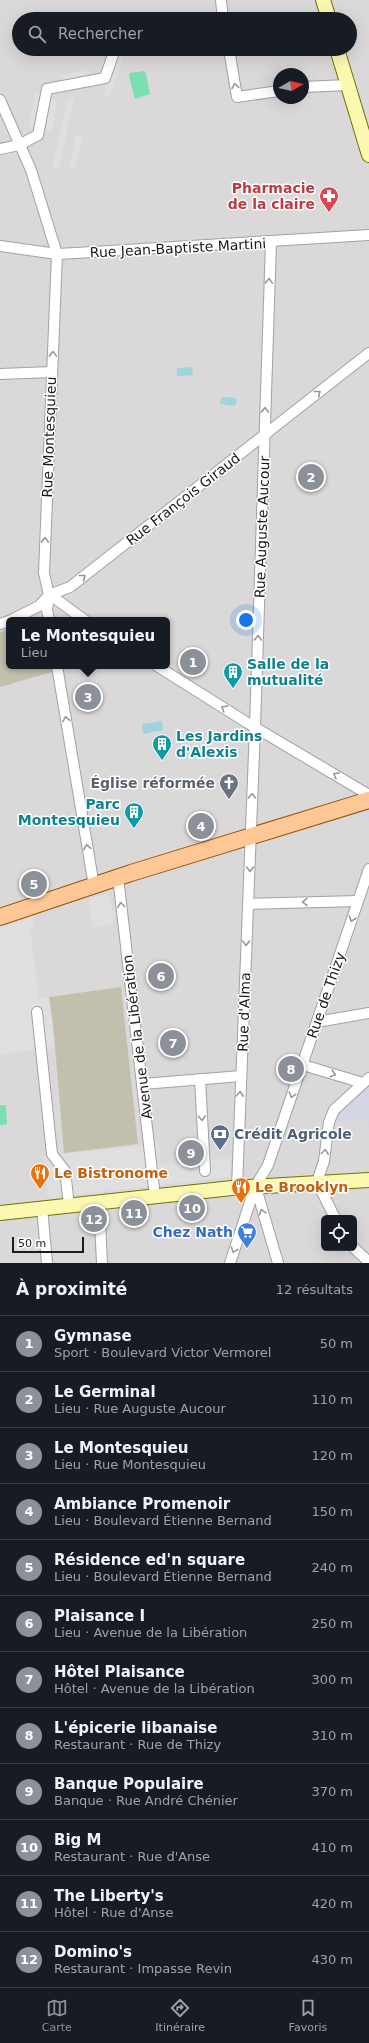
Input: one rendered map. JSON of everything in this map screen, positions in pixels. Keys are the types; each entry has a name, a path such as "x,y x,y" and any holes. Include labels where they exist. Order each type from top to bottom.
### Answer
{"main road":[{"path":"323,0 327,12"},
{"path":"339,56 369,155"},
{"path":"0,917 118,877 369,800"},
{"path":"0,1213 237,1188 316,1182 369,1180"}],"street":[{"path":"222,0 223,12"},
{"path":"0,149 19,145 38,135 47,89 104,78 112,56"},
{"path":"229,56 237,97 273,92"},
{"path":"309,87 347,85"},
{"name":"Rue Montesquieu","path":"0,100 31,170 57,254 44,573 49,595 47,610 48,617"},
{"name":"Rue Jean-Baptiste Martini","path":"356,236 369,228"},
{"name":"Rue Jean-Baptiste Martini","path":"0,246 57,254 369,235"},
{"name":"Rue Auguste Aucour","path":"251,835 271,242"},
{"name":"Rue François Giraud","path":"16,617 39,606 49,595 70,587 369,353"},
{"path":"0,374 52,372"},
{"path":"49,595 61,601 68,609 80,617"},
{"path":"57,669 94,886"},
{"path":"162,669 255,728 369,795"},
{"name":"Rue d'Alma","path":"237,1188 251,835"},
{"name":"Rue de Thizy","path":"230,1263 255,1187 268,1165 369,869"},
{"name":"Avenue de la Libération","path":"118,877 155,1197"},
{"path":"248,904 358,901"},
{"path":"37,1012 52,1154 65,1171 69,1205"},
{"path":"317,1022 369,1013"},
{"path":"303,1065 366,1080"},
{"path":"143,1084 241,1076"},
{"path":"200,1079 205,1171"},
{"path":"333,1215 316,1182 324,1161 329,1122 334,1110 366,1080"},
{"path":"255,1187 278,1263"},
{"path":"99,1202 102,1263"},
{"path":"42,1208 48,1263"},
{"path":"357,1251 369,1262"}],"shaded area":[{"path":"0,0 369,0 369,1263 0,1263"},
{"path":"117,56 125,56 110,97 104,95"},
{"path":"89,70 90,77 63,82 61,75"},
{"path":"35,92 42,93 36,127 29,126"},
{"path":"68,97 74,98 59,168 52,167"},
{"path":"50,98 57,100 52,131 44,130"},
{"path":"76,135 83,136 75,170 69,168"},
{"path":"6,630 6,669 52,669 52,672 0,687 0,632"},
{"path":"369,786 369,820 353,815 343,797 343,789"},
{"path":"106,894 111,897 114,924 93,927 88,899"},
{"path":"33,917 35,925 30,927 39,998 49,997 55,1048 0,1054 0,928"},
{"path":"121,987 138,1144 64,1153 53,1023 49,997"},
{"path":"369,1081 369,1131 367,1119 333,1122 333,1117"},
{"path":"159,1144 160,1165 230,1158 230,1177 48,1198 43,1156"}],"green space":[{"path":"143,71 146,73 150,94 135,99 129,76 130,73"},
{"path":"0,1105 6,1105 7,1124 0,1125"}],"water":[{"path":"192,367 193,375 177,376 177,368"},
{"path":"221,397 235,398 237,402 234,406 220,404"},
{"path":"162,721 163,730 143,734 142,724"}],"place":[{"name":"Pharmacie de la claire","path":"329,213"},
{"name":"Le Germinal","path":"311,477"},
{"name":"Gymnase","path":"193,662"},
{"name":"Salle de la mutualité","path":"233,689"},
{"name":"Le Montesquieu","path":"88,697"},
{"name":"Les Jardins d'Alexis","path":"162,761"},
{"name":"Église réformée","path":"229,800"},
{"name":"Ambiance Promenoir","path":"201,826"},
{"name":"Parc Montesquieu","path":"134,829"},
{"name":"Résidence ed'n square","path":"34,884"},
{"name":"Plaisance I","path":"161,976"},
{"name":"Hôtel Plaisance","path":"173,1043"},
{"name":"L'épicerie libanaise","path":"291,1069"},
{"name":"Crédit Agricole","path":"220,1151"},
{"name":"Banque Populaire","path":"191,1153"},
{"name":"Le Bistronome","path":"40,1190"},
{"name":"Le Brooklyn","path":"241,1204"},
{"name":"Big M","path":"192,1208"},
{"name":"The Liberty's","path":"134,1213"},
{"name":"Domino's","path":"94,1219"},
{"name":"Chez Nath","path":"247,1249"}]}
